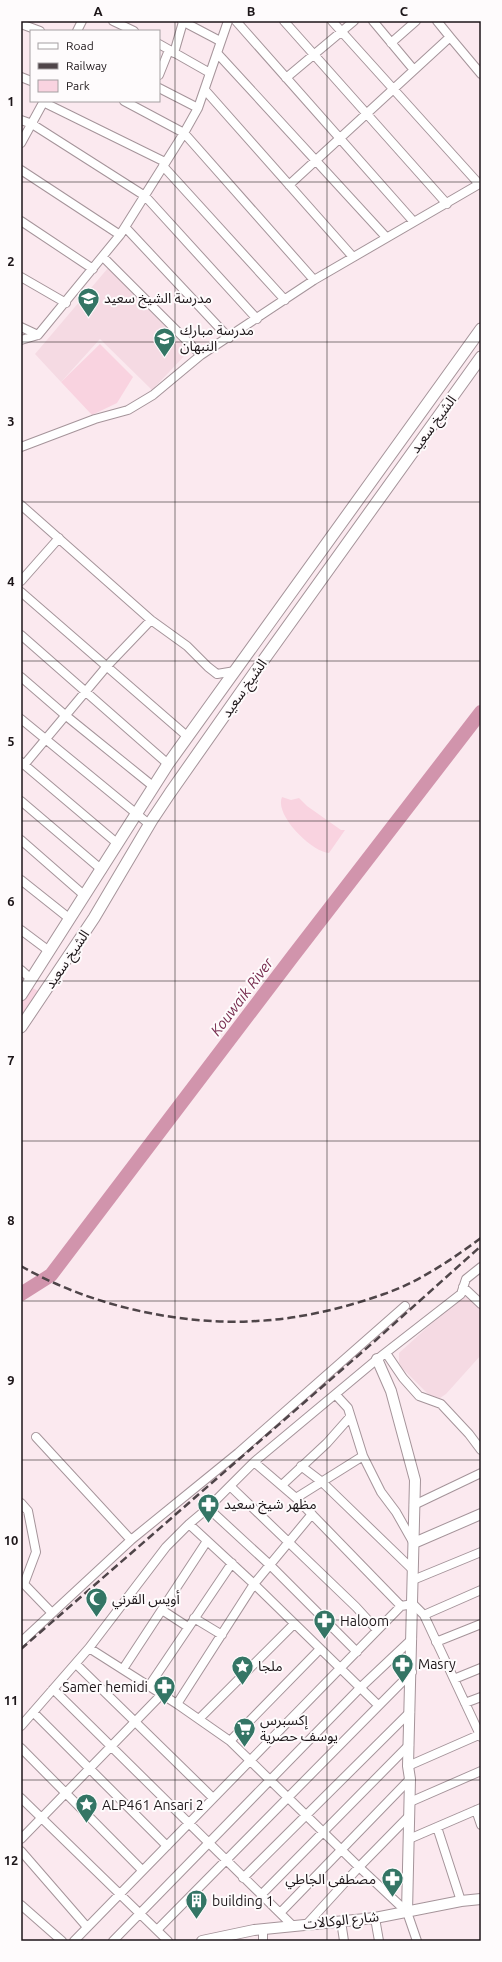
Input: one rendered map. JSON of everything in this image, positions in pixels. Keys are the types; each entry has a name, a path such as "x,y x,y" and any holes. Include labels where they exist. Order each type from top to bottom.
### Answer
{"main road":[{"name":"الشيخ سعيد","path":"21,995 102,870 168,764 481,329"},
{"name":"الشيخ سعيد","path":"21,1027 94,918 150,824 255,672 481,357"},
{"path":"238,668 255,672"}],"street":[{"path":"78,30 82,21"},
{"path":"113,21 131,30"},
{"path":"160,73 172,51 183,21 220,41"},
{"path":"21,340 38,335 66,303 120,235 198,108 228,21"},
{"path":"236,21 413,221"},
{"path":"284,21 446,204"},
{"path":"21,447 94,419 128,410 153,395 201,355 229,338 314,280 413,221 480,184 393,90 332,21"},
{"path":"286,78 354,21"},
{"path":"373,21 414,70"},
{"path":"391,44 416,21"},
{"path":"437,21 481,74"},
{"path":"21,24 37,30"},
{"path":"289,185 450,37"},
{"path":"160,45 210,73"},
{"path":"217,53 386,237"},
{"path":"160,89 198,108"},
{"path":"205,90 353,257"},
{"path":"21,143 43,102"},
{"path":"46,102 164,164 285,300"},
{"path":"126,102 184,133 314,280"},
{"path":"21,120 32,124 145,196 257,319"},
{"path":"21,170 120,235"},
{"path":"21,221 93,269"},
{"path":"125,227 229,338"},
{"path":"103,257 201,355"},
{"path":"21,277 66,303"},
{"path":"21,327 38,335"},
{"path":"21,505 60,538 150,620 188,646 208,667 218,674 238,668"},
{"path":"21,581 60,538"},
{"path":"21,592 188,737"},
{"path":"118,844 22,764 107,666 150,620"},
{"path":"21,635 168,764"},
{"path":"21,677 65,715 154,787"},
{"path":"21,719 150,824"},
{"path":"21,801 102,870"},
{"path":"21,840 85,896"},
{"path":"21,880 70,919"},
{"path":"21,930 49,951"},
{"path":"21,970 31,979"},
{"path":"21,1726 90,1648 166,1547 189,1524 208,1508 254,1462 336,1395 377,1359 461,1294 466,1279 481,1268"},
{"path":"463,1287 481,1304"},
{"path":"21,1642 131,1540 238,1452 405,1306"},
{"path":"386,1353 419,1396 441,1404 469,1434 481,1450"},
{"path":"377,1359 391,1391 415,1480 412,1672 408,1766 410,1779 410,1802 407,1912 417,1941"},
{"path":"336,1395 348,1408 363,1456 381,1492 396,1512 414,1543"},
{"path":"282,1484 327,1443 350,1417"},
{"path":"36,1437 131,1540"},
{"path":"296,1498 363,1456"},
{"path":"254,1462 282,1484 400,1606"},
{"path":"301,1466 322,1482 413,1574"},
{"path":"414,1505 481,1473"},
{"path":"230,1486 356,1607 377,1630"},
{"path":"21,1503 28,1511 36,1552 24,1584 52,1613"},
{"path":"208,1508 271,1566 356,1652"},
{"path":"177,1704 254,1584 271,1566 288,1542 312,1514"},
{"path":"414,1543 481,1514"},
{"path":"189,1524 254,1584 378,1705"},
{"path":"123,1669 207,1541"},
{"path":"413,1574 481,1552"},
{"path":"149,1686 232,1563"},
{"path":"424,1615 481,1590"},
{"path":"74,1941 400,1606 413,1604"},
{"path":"408,1766 481,1735 424,1615 413,1604"},
{"path":"162,1610 188,1627"},
{"path":"194,1618 222,1635"},
{"path":"200,1719 294,1624"},
{"path":"436,1642 481,1624"},
{"path":"113,1941 360,1688 412,1639"},
{"path":"90,1648 200,1719 230,1741 251,1759 358,1867 407,1912"},
{"path":"230,1741 320,1649"},
{"path":"76,1664 134,1723 212,1798"},
{"path":"454,1679 481,1668"},
{"path":"157,1930 227,1861 288,1796 412,1672"},
{"path":"53,1689 292,1925"},
{"path":"21,1839 162,1694"},
{"path":"465,1703 481,1697"},
{"path":"33,1712 167,1846"},
{"path":"243,1878 410,1712"},
{"path":"261,1895 409,1745"},
{"path":"21,1748 142,1870"},
{"path":"410,1802 481,1771"},
{"path":"280,1913 410,1779"},
{"path":"21,1798 168,1941"},
{"path":"409,1839 479,1809 481,1825"},
{"path":"307,1924 358,1867 409,1816"},
{"path":"437,1827 462,1901"},
{"path":"21,1851 87,1927"},
{"name":"شارع الوكالات","path":"207,1940 263,1929 374,1918 462,1901 481,1900"},
{"path":"21,1905 62,1941"},
{"path":"374,1918 379,1941"},
{"path":"341,1921 344,1941"},
{"path":"263,1929 264,1941"}],"shaded area":[{"path":"108,268 189,351 152,390 100,339 61,382 35,354"},
{"path":"467,1296 481,1309 481,1355 446,1394 440,1398 430,1396 402,1368 399,1363 399,1353 454,1303"}],"green space":[{"path":"100,344 133,377 117,403 92,415 61,382"},
{"path":"282,797 291,800 299,798 307,806 341,830 345,830 329,853 313,846 296,831 284,813 281,805"},
{"path":"31,987 38,991 21,1017 21,1002"}],"waterway":[{"name":"Kouwaik River","path":"21,1294 51,1275 293,956 481,712"}],"railway":[{"path":"21,1266 47,1280 75,1292 135,1310 197,1320 228,1322 257,1321 289,1318 322,1312 354,1304 384,1294 422,1277 481,1238"},
{"path":"21,1649 376,1340 481,1246"}],"place":[{"name":"مدرسة الشيخ سعيد","path":"88,318"},
{"name":"مدرسة مبارك النبهان","path":"165,358"},
{"name":"مظهر شيخ سعيد","path":"208,1524"},
{"name":"أويس القرني","path":"96,1618"},
{"name":"Haloom","path":"324,1640"},
{"name":"Masry","path":"403,1684"},
{"name":"ملجا","path":"243,1686"},
{"name":"Samer hemidi","path":"164,1706"},
{"name":"إكسبرس يوسف حصرية","path":"245,1748"},
{"name":"ALP461 Ansari 2","path":"86,1824"},
{"name":"مصطفى الجاطي","path":"392,1898"},
{"name":"building 1","path":"196,1920"}]}
